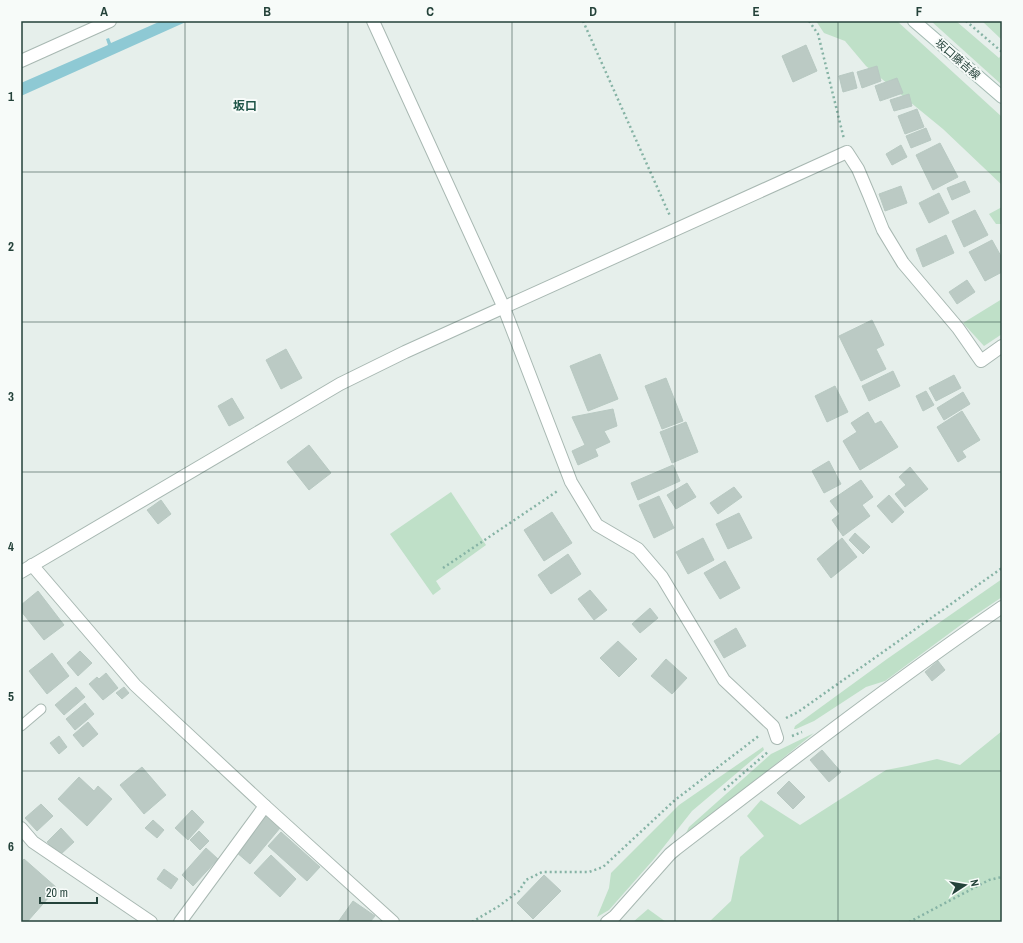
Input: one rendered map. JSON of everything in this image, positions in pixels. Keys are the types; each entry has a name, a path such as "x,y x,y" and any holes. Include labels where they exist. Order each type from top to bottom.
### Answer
{"street":[{"path":"21,61 110,21"},
{"path":"373,21 504,308 571,482 598,525 638,549 662,577 724,680 772,726 777,738"},
{"name":"坂口藤吉線","path":"914,21 1002,97"},
{"path":"21,572 340,384 405,352 847,152 858,169 883,230 903,263 958,328 981,361 1002,346"},
{"path":"32,565 135,685 393,922"},
{"path":"607,922 615,916 676,849 806,749 947,645 1002,607"},
{"path":"180,922 265,806"},
{"path":"21,828 33,842 151,922"}],"lane":[{"path":"21,726 41,709"}],"path":[{"path":"583,21 676,230"},
{"path":"809,21 818,34 847,152"},
{"path":"966,21 1002,52"},
{"path":"443,568 571,482"},
{"path":"472,922 499,906 520,891 526,880 542,872 589,872 602,867 675,800 772,726 798,712 1002,568"},
{"path":"909,922 990,880 1002,877"}],"green space":[{"path":"816,21 897,21 1002,117 1002,185 943,129 866,66 845,41 824,33"},
{"path":"931,21 956,21 999,58 1002,54 1002,85"},
{"path":"982,21 1002,21 1002,40"},
{"path":"1002,207 1002,224 996,224 989,214"},
{"path":"1002,299 1002,334 984,346 963,323"},
{"path":"451,492 486,545 436,581 441,589 433,595 390,534"},
{"path":"1002,579 1002,597 962,624 885,681 866,687 814,721 794,729 795,726 887,659"},
{"path":"1002,731 1002,922 709,922 731,901 740,857 764,836 747,816 761,800 800,825 886,770 937,759 960,765"},
{"path":"814,733 683,839 689,827 771,754"},
{"path":"763,747 764,750 692,811 654,859 609,910 597,917 609,888 611,873 679,805"},
{"path":"648,909 666,922 633,922"}],"water":[{"path":"161,21 188,21 21,96 21,83 108,45 106,39 109,38 111,43"}],"building":[{"path":"806,45 817,71 793,82 782,56"},
{"path":"877,66 881,81 862,88 857,72"},
{"path":"853,72 857,88 843,92 839,76"},
{"path":"897,78 903,93 880,101 875,86"},
{"path":"909,94 912,106 894,111 890,100"},
{"path":"917,109 924,127 905,134 898,116"},
{"path":"926,128 931,140 911,148 906,136"},
{"path":"940,143 958,177 933,190 916,155"},
{"path":"901,145 907,157 892,165 886,154"},
{"path":"965,181 970,192 952,200 947,188"},
{"path":"901,186 907,203 885,211 879,194"},
{"path":"939,193 949,213 929,223 919,203"},
{"path":"975,210 988,235 964,247 952,221"},
{"path":"946,235 954,253 923,267 916,249"},
{"path":"992,240 1002,258 1002,272 985,281 969,252"},
{"path":"967,280 975,292 957,304 949,292"},
{"path":"872,320 884,345 876,349 886,369 861,381 839,336"},
{"path":"286,349 302,378 281,389 266,360"},
{"path":"600,354 618,399 588,411 570,366"},
{"path":"893,371 900,386 869,401 862,386"},
{"path":"954,375 961,388 936,401 929,388"},
{"path":"666,378 683,421 662,429 645,386"},
{"path":"835,386 848,412 827,422 815,396"},
{"path":"926,391 934,405 923,411 916,396"},
{"path":"963,392 970,404 944,420 937,408"},
{"path":"232,398 244,418 229,426 218,406"},
{"path":"613,409 617,426 604,431 610,442 595,449 598,456 578,465 572,451 585,445 572,417"},
{"path":"962,411 980,440 962,451 966,457 958,462 937,427"},
{"path":"868,412 875,424 881,421 898,447 860,470 843,441 857,432 851,423"},
{"path":"686,422 698,452 672,463 660,432"},
{"path":"309,445 331,473 309,490 287,462"},
{"path":"829,461 841,484 824,493 812,471"},
{"path":"673,465 680,481 638,500 631,483"},
{"path":"910,467 928,489 905,507 895,494 906,485 899,477"},
{"path":"861,480 873,497 862,505 870,516 843,536 832,520 840,514 830,501"},
{"path":"687,483 696,497 676,509 667,495"},
{"path":"734,487 742,497 718,514 710,503"},
{"path":"889,495 904,512 892,523 877,506"},
{"path":"659,496 674,528 654,538 639,505"},
{"path":"161,500 171,514 158,524 147,510"},
{"path":"552,512 572,543 544,561 524,530"},
{"path":"739,513 752,538 728,549 716,524"},
{"path":"855,533 870,547 863,554 849,540"},
{"path":"703,538 714,560 688,574 676,552"},
{"path":"842,538 857,557 831,578 817,559"},
{"path":"568,554 581,574 551,594 538,575"},
{"path":"725,561 740,588 720,599 704,573"},
{"path":"590,590 607,610 594,620 578,599"},
{"path":"38,591 64,625 44,640 21,611 21,605"},
{"path":"650,608 658,618 640,633 632,624"},
{"path":"736,628 746,646 724,658 714,641"},
{"path":"618,641 637,659 619,677 600,658"},
{"path":"80,651 92,663 78,676 67,663"},
{"path":"52,653 69,676 47,694 29,671"},
{"path":"666,659 687,678 672,694 651,676"},
{"path":"938,661 945,670 932,681 925,672"},
{"path":"106,673 118,688 103,700 89,684 97,677 99,679"},
{"path":"76,687 85,697 64,715 55,705"},
{"path":"124,687 129,693 122,699 116,693"},
{"path":"85,703 94,714 75,730 66,719"},
{"path":"88,722 98,734 83,747 73,735"},
{"path":"59,736 67,747 59,754 50,743"},
{"path":"822,750 841,772 829,782 810,760"},
{"path":"142,767 166,795 144,814 120,785"},
{"path":"79,777 94,791 98,786 112,799 87,826 58,799"},
{"path":"789,781 805,797 793,809 777,793"},
{"path":"41,804 53,816 37,831 25,818"},
{"path":"192,810 204,822 188,840 175,828"},
{"path":"266,816 280,828 250,864 236,852"},
{"path":"153,820 164,830 157,838 145,828"},
{"path":"61,828 74,842 60,855 47,842"},
{"path":"199,831 209,841 200,850 190,840"},
{"path":"281,832 320,867 307,881 268,846"},
{"path":"206,848 218,859 193,886 182,875"},
{"path":"271,855 296,879 280,897 254,873"},
{"path":"24,859 57,888 27,922 21,922 21,862"},
{"path":"164,869 178,879 171,889 157,879"},
{"path":"544,875 561,891 533,919 517,903"},
{"path":"353,901 375,916 370,922 338,922"}],"district":[{"name":"坂口","path":"245,106"}]}
